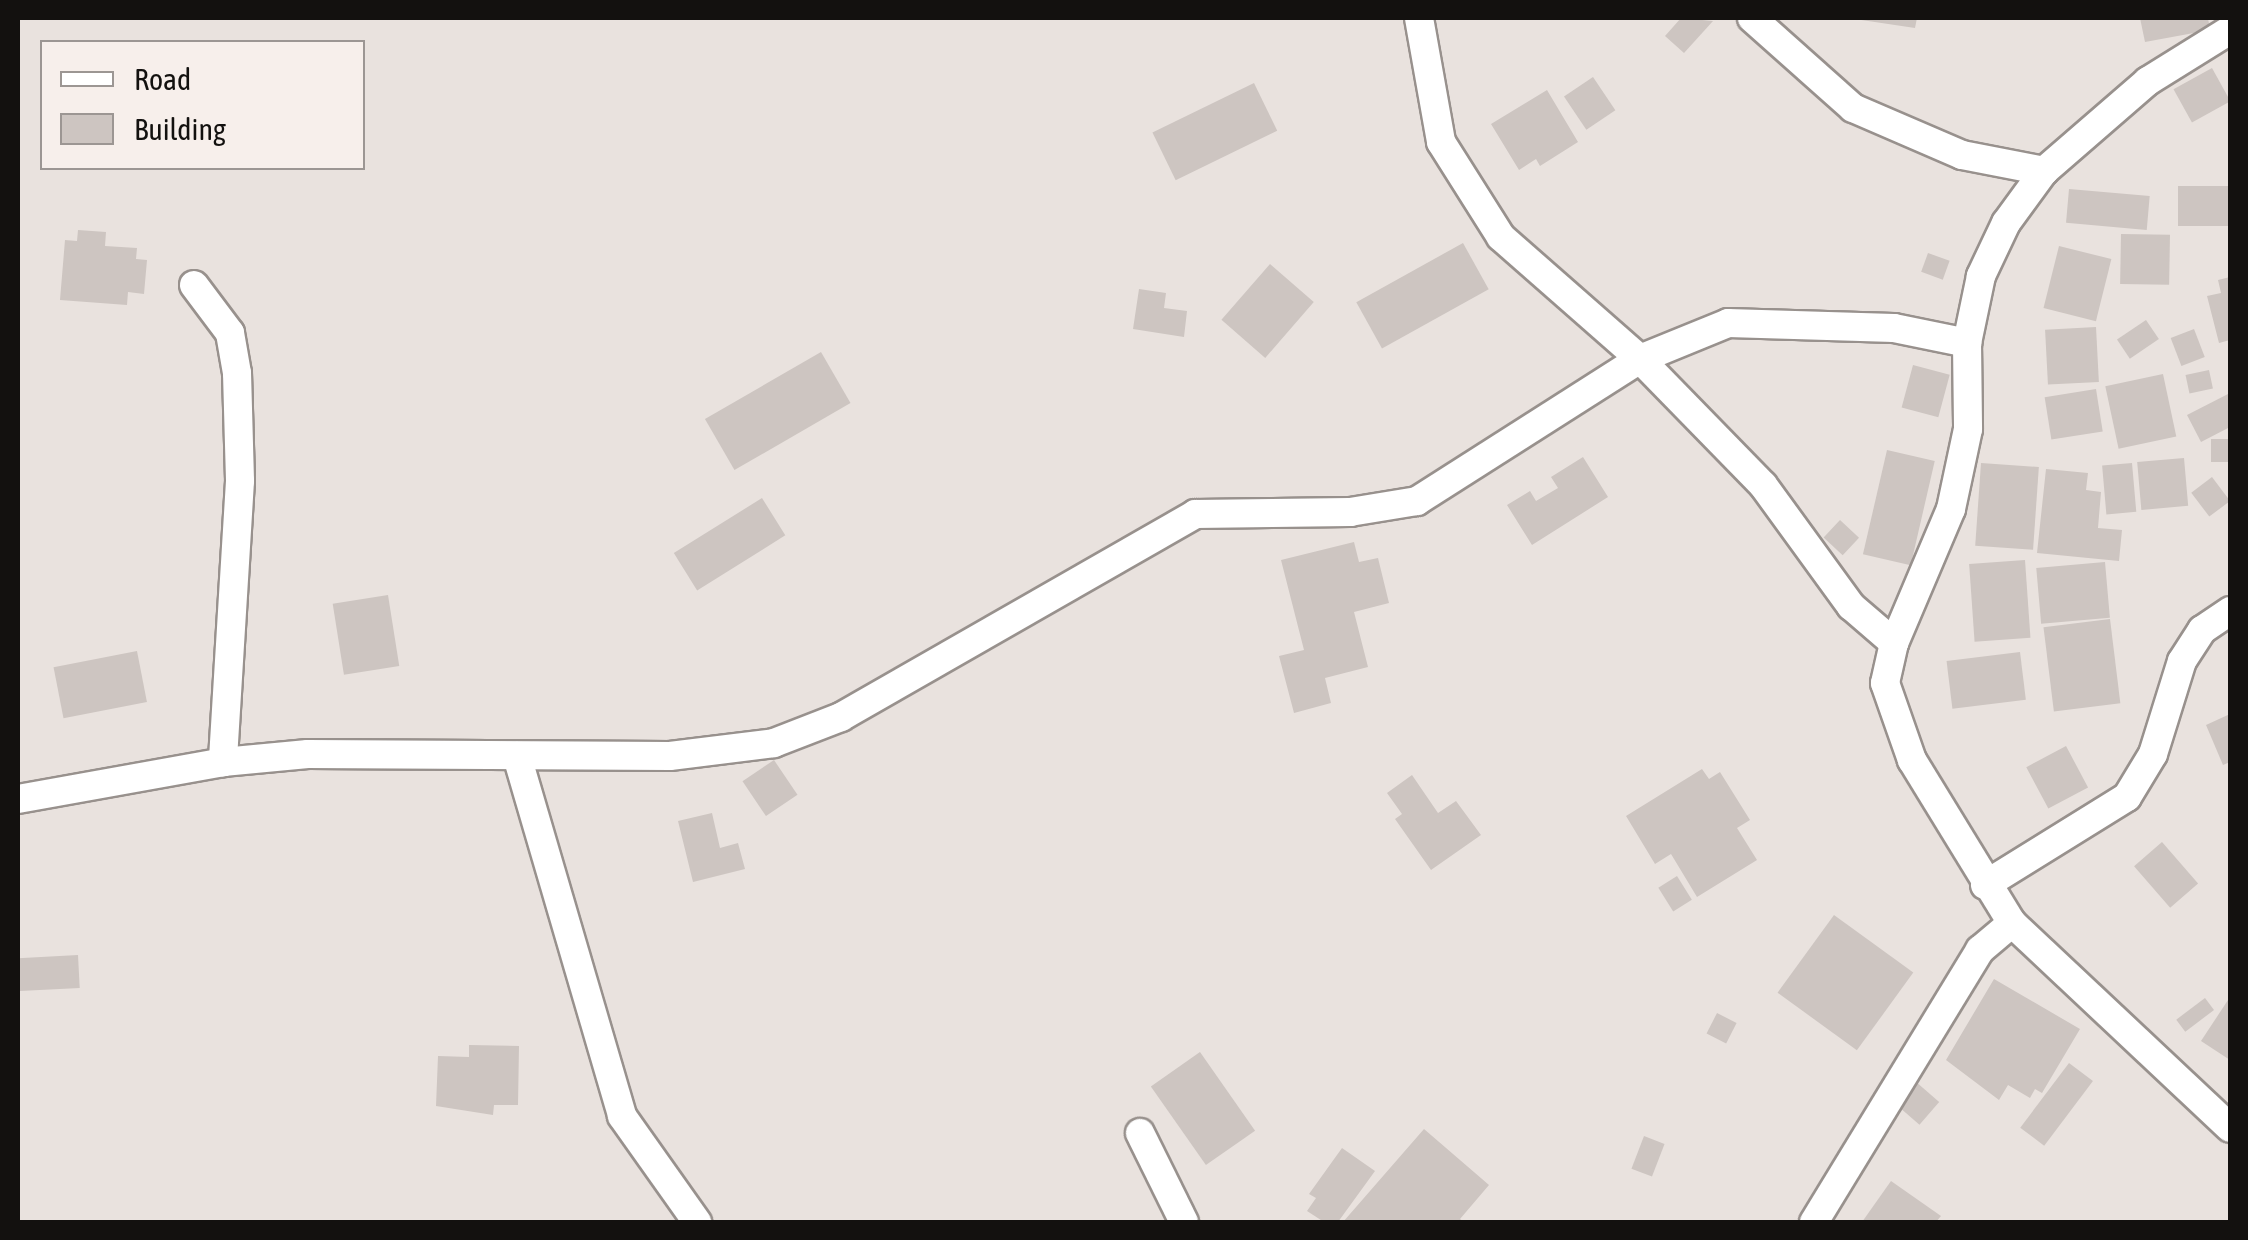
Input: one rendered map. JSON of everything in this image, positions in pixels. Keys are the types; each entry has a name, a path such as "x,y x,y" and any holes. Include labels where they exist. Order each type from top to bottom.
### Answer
{"street":[{"path":"1419,18 1441,142 1501,237 1640,360 1763,485 1850,606 1894,643"},
{"path":"1752,18 1853,108 1962,154 2044,171"},
{"path":"2230,30 2148,81 2044,171 2006,223 1981,276 1967,343 1968,429 1951,509 1894,643 1886,683 1892,712 1912,760 1985,885 2012,923 2230,1128"},
{"path":"194,284 230,333 238,373 240,481 222,762"},
{"path":"18,799 222,762 308,754 670,756 774,742 891,691 1195,514 1350,512 1416,501 1640,360 1728,323 1894,328 1967,343"},
{"path":"1985,885 2127,796 2153,754 2182,661 2202,630 2230,611"},
{"path":"518,756 622,1116 696,1222"},
{"path":"1814,1222 1980,950 2012,923"},
{"path":"1140,1134 1184,1222"}],"building":[{"path":"1681,18 1713,21 1684,53 1665,36"},
{"path":"1848,18 1917,18 1915,28"},
{"path":"2140,18 2208,18 2210,30 2145,42"},
{"path":"2212,68 2230,101 2192,123 2174,89"},
{"path":"1593,77 1615,110 1586,130 1564,97"},
{"path":"1254,83 1277,131 1176,180 1152,133"},
{"path":"1547,90 1578,142 1540,166 1536,159 1519,170 1491,124"},
{"path":"2178,186 2230,186 2230,226 2178,226"},
{"path":"2069,189 2150,196 2147,230 2066,223"},
{"path":"78,230 106,232 105,246 137,248 136,259 147,260 144,294 128,292 127,305 60,300 65,240 77,241"},
{"path":"2121,234 2170,235 2169,285 2120,284"},
{"path":"1463,243 1489,289 1382,349 1356,302"},
{"path":"2059,246 2111,259 2096,321 2044,308"},
{"path":"1928,253 1950,261 1943,280 1921,272"},
{"path":"1270,264 1314,302 1265,358 1221,320"},
{"path":"2230,277 2230,340 2219,343 2207,296 2221,293 2218,280"},
{"path":"1139,289 1166,293 1164,308 1187,311 1184,337 1133,329"},
{"path":"2146,320 2159,339 2130,359 2117,340"},
{"path":"2096,327 2099,382 2048,385 2045,330"},
{"path":"2194,329 2205,357 2181,366 2171,338"},
{"path":"821,352 850,403 734,470 705,419"},
{"path":"1913,365 1950,375 1938,417 1902,408"},
{"path":"2209,370 2213,389 2189,394 2186,375"},
{"path":"2163,374 2176,437 2119,449 2105,386"},
{"path":"2096,389 2103,431 2051,440 2045,397"},
{"path":"2230,393 2230,427 2201,442 2187,415"},
{"path":"2211,439 2230,439 2230,462 2211,462"},
{"path":"1887,450 1935,461 1911,565 1863,554"},
{"path":"1583,457 1608,497 1532,545 1507,505 1530,491 1536,501 1558,488 1551,477"},
{"path":"2184,458 2188,506 2141,510 2137,462"},
{"path":"1981,463 2039,467 2033,550 1975,546"},
{"path":"2132,463 2136,512 2106,514 2102,466"},
{"path":"2046,469 2088,473 2086,490 2101,492 2098,528 2122,530 2119,561 2037,553"},
{"path":"2212,477 2230,501 2209,517 2191,493"},
{"path":"762,498 785,535 697,590 674,553"},
{"path":"1840,520 1859,538 1843,555 1824,538"},
{"path":"1354,542 1359,562 1378,558 1389,603 1354,612 1368,667 1325,678 1331,703 1294,713 1279,656 1304,650 1281,560"},
{"path":"2025,560 2030,638 1975,642 1969,564"},
{"path":"2105,562 2110,618 2041,624 2036,568"},
{"path":"388,595 399,666 344,675 333,604"},
{"path":"2110,619 2120,703 2054,712 2043,627"},
{"path":"137,651 147,702 63,718 54,667"},
{"path":"2020,652 2026,700 1952,709 1947,661"},
{"path":"2230,714 2230,762 2223,765 2206,725"},
{"path":"2066,746 2088,787 2048,809 2026,767"},
{"path":"774,760 797,795 766,816 742,781"},
{"path":"1702,769 1709,779 1720,772 1750,820 1737,828 1757,860 1697,897 1671,854 1655,864 1626,816"},
{"path":"1412,775 1438,813 1456,801 1481,835 1431,870 1395,819 1402,814 1387,793"},
{"path":"712,813 720,848 738,843 745,869 693,882 678,821"},
{"path":"2162,842 2198,884 2170,908 2134,866"},
{"path":"1677,876 1692,900 1673,911 1658,888"},
{"path":"1834,915 1913,973 1857,1050 1778,993"},
{"path":"78,955 80,988 20,991 18,958"},
{"path":"1994,979 2080,1029 2042,1093 2035,1089 2030,1098 2008,1085 1999,1100 1946,1060"},
{"path":"2230,997 2230,1060 2201,1041"},
{"path":"2205,998 2214,1010 2185,1032 2176,1020"},
{"path":"1717,1013 1737,1023 1726,1043 1707,1033"},
{"path":"469,1045 519,1046 518,1105 494,1105 493,1115 436,1106 438,1056 469,1057"},
{"path":"1200,1052 1255,1131 1206,1165 1151,1086"},
{"path":"2069,1063 2093,1081 2044,1146 2020,1128"},
{"path":"1915,1081 1939,1102 1919,1125 1895,1104"},
{"path":"1424,1129 1489,1185 1460,1219 1464,1222 1343,1222"},
{"path":"1644,1136 1665,1144 1652,1177 1631,1169"},
{"path":"1342,1148 1375,1171 1338,1222 1324,1222 1307,1211 1316,1198 1309,1194"},
{"path":"1891,1181 1941,1216 1936,1222 1862,1222"}]}
